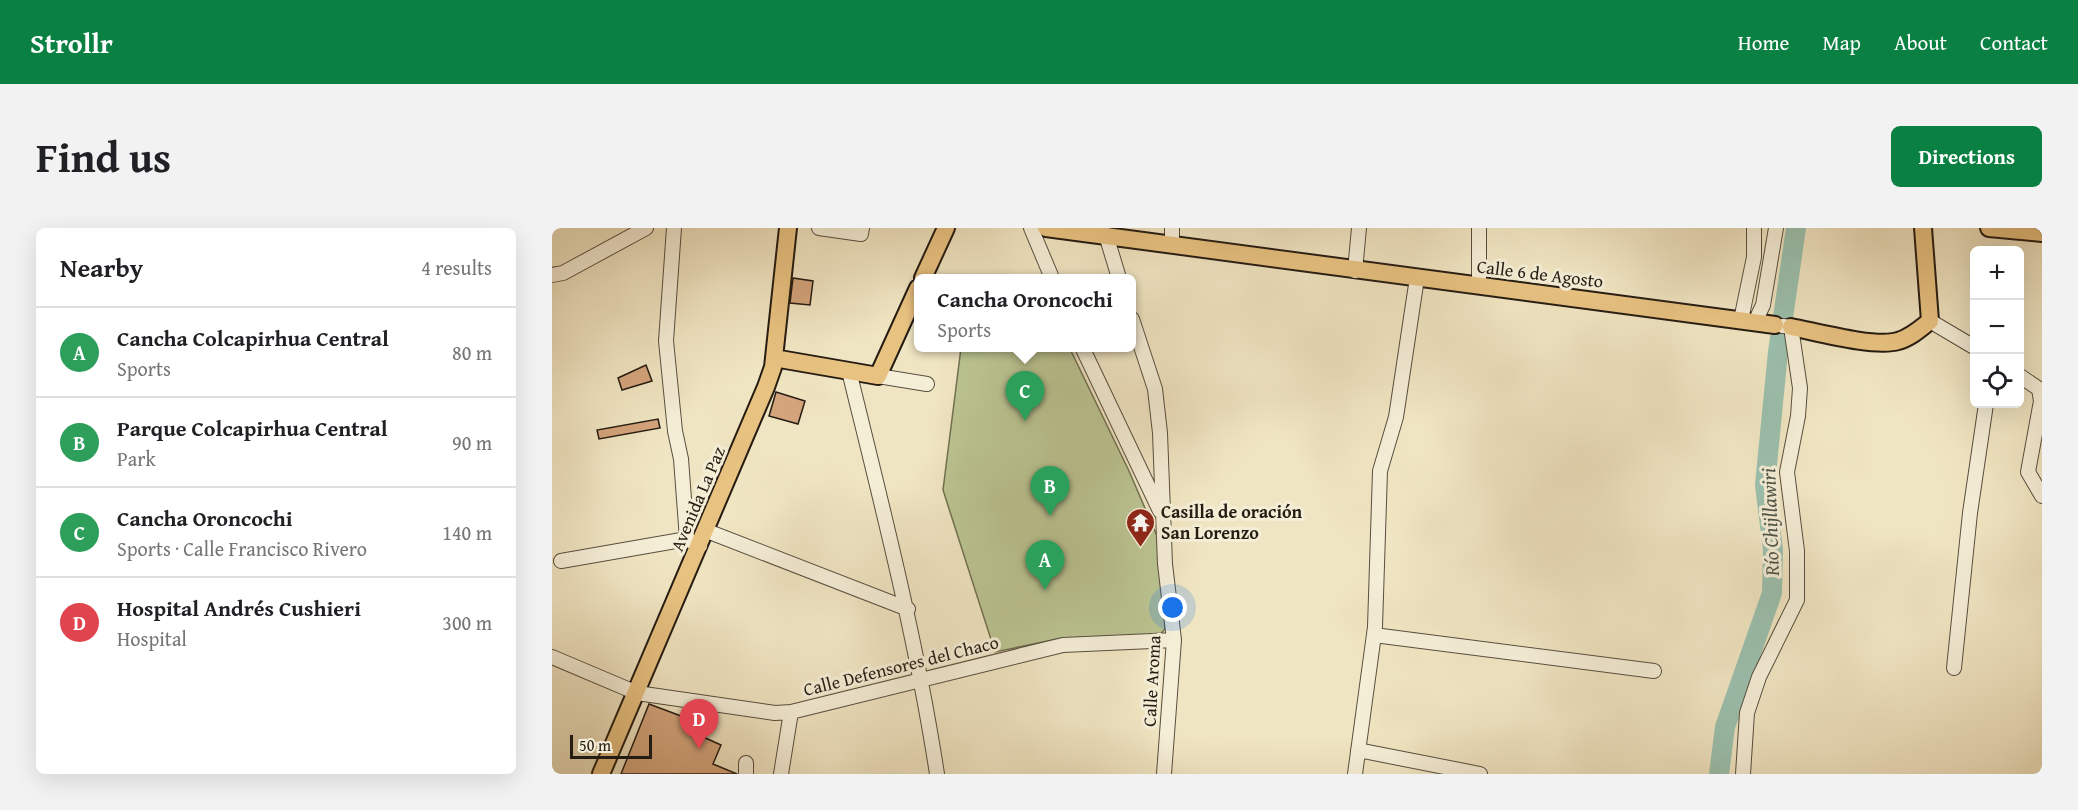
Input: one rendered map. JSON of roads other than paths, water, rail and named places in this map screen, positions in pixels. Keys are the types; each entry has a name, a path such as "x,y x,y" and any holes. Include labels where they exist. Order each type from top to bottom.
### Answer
{"main road":[{"name":"Avenida La Paz","path":"601,774 637,693 698,539 766,387 774,358 788,228"},
{"path":"925,274 946,228"},
{"name":"Calle 6 de Agosto","path":"1046,228 1106,235 1172,235 1355,271 1748,321 1889,343 1913,334 1929,321"},
{"path":"1923,228 1929,321"},
{"path":"1989,228 2042,232"},
{"path":"774,358 878,376 914,297"}],"street":[{"path":"552,276 563,273 646,228"},
{"path":"674,228 666,341 675,431 698,539"},
{"path":"819,228 861,234 862,228"},
{"path":"1031,228 1050,274"},
{"path":"1355,271 1359,228"},
{"path":"1479,228 1479,286"},
{"path":"1748,321 1754,257 1754,228"},
{"path":"1748,321 1763,305 1776,228"},
{"path":"1106,235 1118,274"},
{"path":"1355,774 1374,635 1380,471 1396,417 1417,278"},
{"path":"1929,321 1970,345"},
{"path":"1743,774 1747,713 1759,677 1797,600 1794,518 1787,472 1798,416 1800,388 1784,326"},
{"name":"Calle Aroma","path":"1136,334 1155,389 1160,433 1165,564 1174,640 1164,774"},
{"path":"1084,352 1163,518"},
{"path":"849,371 908,609 923,679 937,774"},
{"path":"878,376 927,384"},
{"path":"2024,379 2038,389 2041,400 2028,472 2042,496"},
{"path":"1954,668 1970,513 1985,408"},
{"path":"561,561 698,539 908,609"},
{"path":"1374,635 1654,671"},
{"name":"Calle Defensores del Chaco","path":"552,657 637,693 751,711 791,712 1063,645 1174,640"},
{"path":"781,774 791,712"},
{"path":"1358,750 1480,774"}],"waterway":[{"name":"Río Chijllawiri","path":"1719,774 1725,727 1772,593 1773,550 1765,485 1778,352 1796,228"}],"place":[{"name":"Cancha Oroncochi","path":"1025,421"},
{"name":"Parque Colcapirhua Central","path":"1050,516"},
{"name":"Casilla de oración San Lorenzo","path":"1140,548"},
{"name":"Cancha Colcapirhua Central","path":"1045,590"},
{"name":"Hospital Andrés Cushieri","path":"699,749"}]}
